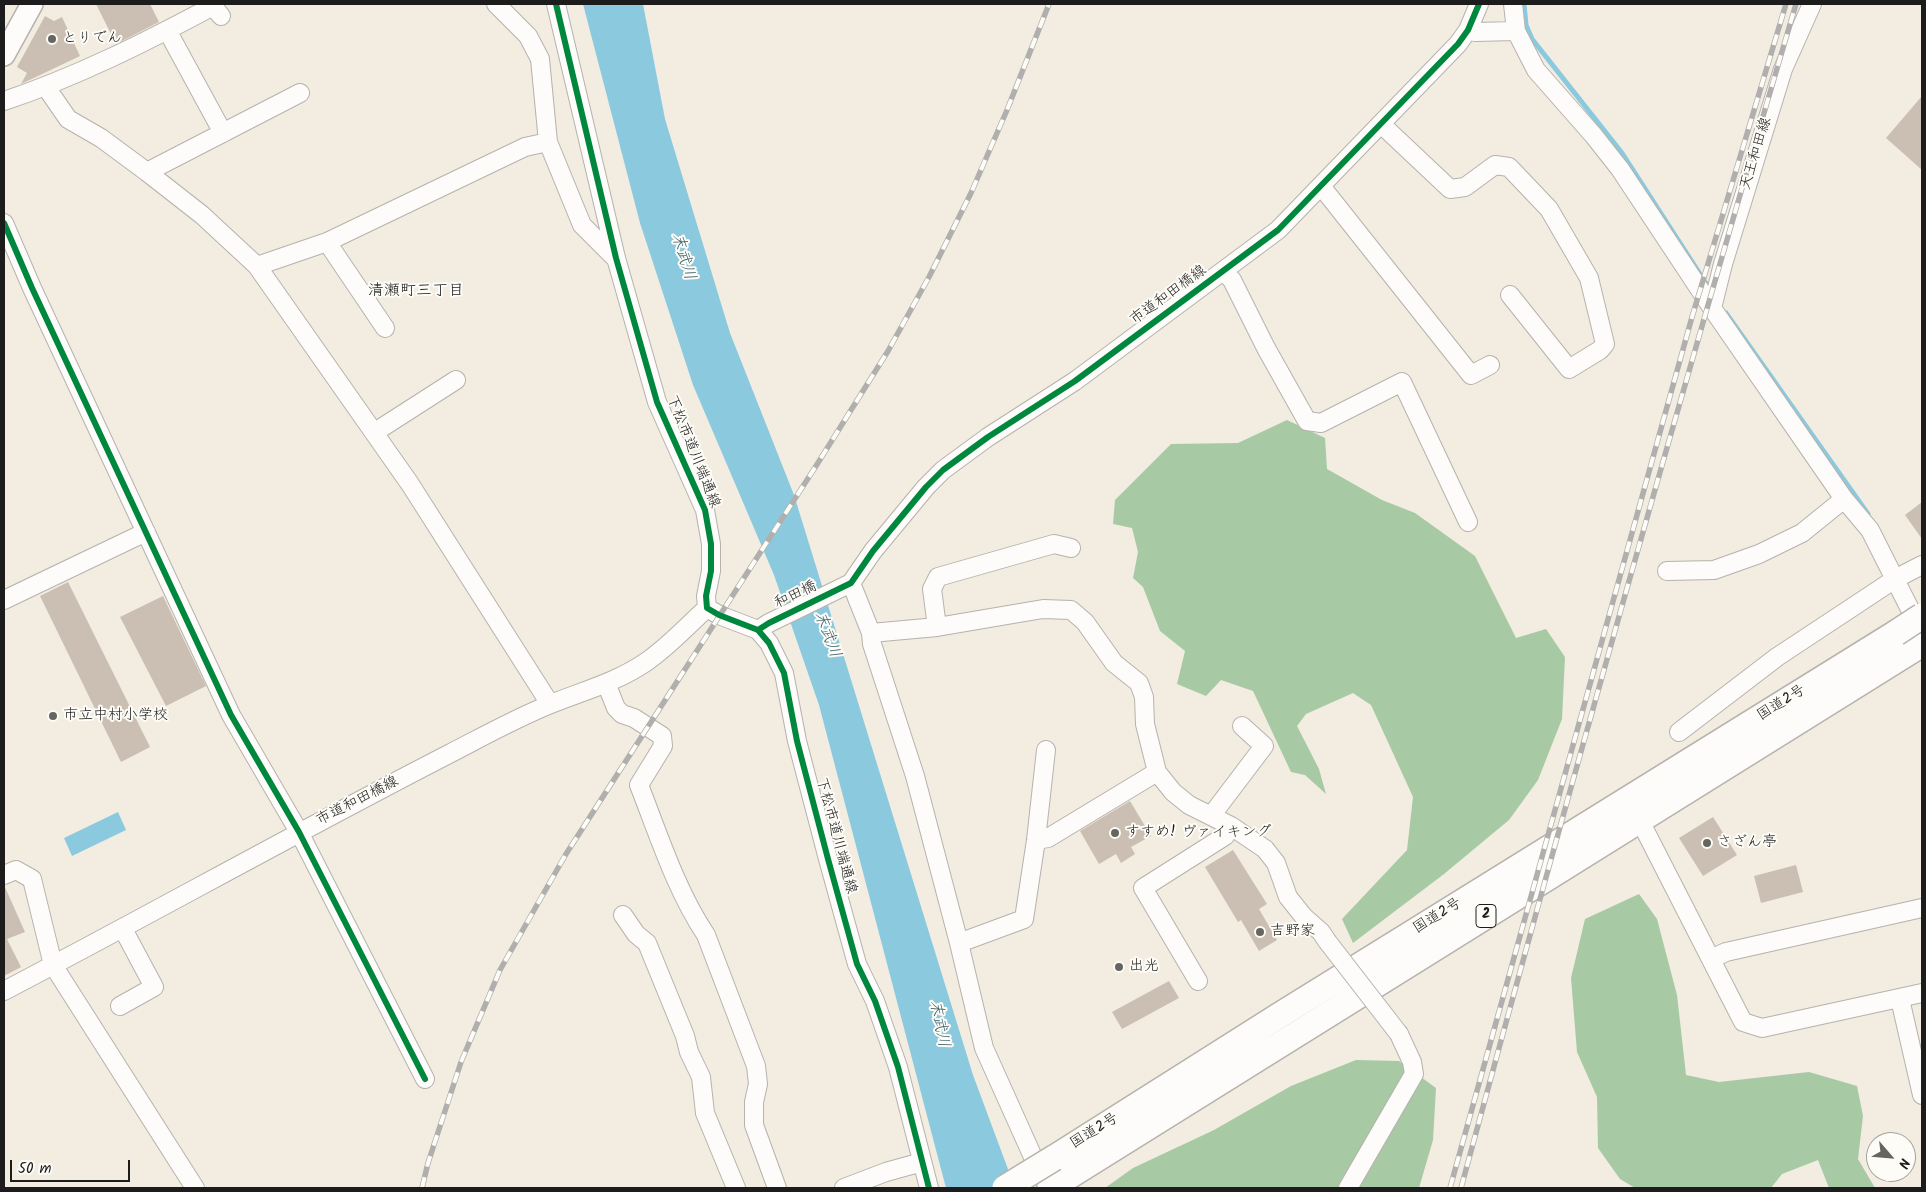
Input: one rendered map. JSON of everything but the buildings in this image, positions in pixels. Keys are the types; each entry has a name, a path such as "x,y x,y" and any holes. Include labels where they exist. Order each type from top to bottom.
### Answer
{"highway":[{"name":"国道2号","path":"1006,1188 1054,1178 1280,1015 1634,810 1909,643 1922,616"}],"main road":[{"path":"4,55 32,4"}],"street":[{"path":"496,4 528,36 540,59 548,142 582,225 616,258"},
{"name":"下松市道川端通線","path":"556,4 616,258 657,402 705,510 711,544 711,571 706,596 707,608"},
{"name":"市道和田橋線","path":"851,583 873,551 914,501 943,470 988,437 1076,381 1278,230 1458,44 1468,30 1479,4"},
{"path":"1513,4 1516,31 1536,70 1620,168 1712,307 1844,499 1870,530 1922,633"},
{"name":"天王和田線","path":"1712,307 1783,69 1812,4"},
{"path":"4,101 46,87 167,30 213,6 221,16"},
{"path":"167,30 224,133"},
{"path":"1468,30 1475,32 1516,31"},
{"path":"46,87 68,119 101,138 147,172 202,215 257,266 410,484 550,704"},
{"path":"147,172 300,93"},
{"path":"1381,124 1450,188 1465,187 1495,165 1509,167 1549,209 1589,278 1605,344 1600,350 1569,369 1510,295"},
{"path":"257,266 327,242 525,147 548,142"},
{"path":"1321,186 1470,375 1490,365"},
{"path":"4,223 32,288 231,715 299,832 425,1079"},
{"path":"327,242 385,328"},
{"path":"1224,272 1232,280 1306,421 1321,423 1402,382 1468,522"},
{"path":"375,432 456,380"},
{"path":"1667,571 1714,570 1759,554 1802,533 1844,499"},
{"path":"4,600 146,532"},
{"path":"936,627 932,589 938,577 1054,544 1071,548"},
{"path":"1678,732 1777,657 1895,579 1917,567"},
{"path":"851,583 871,633 872,644 915,776 959,943 984,1048 1054,1178"},
{"name":"和田橋","path":"764,626 851,583"},
{"path":"707,608 719,615 764,626"},
{"name":"市道和田橋線","path":"4,991 124,929 299,832 450,754 550,704 606,683 648,661 707,608"},
{"path":"871,633 936,627 1043,609 1071,610 1085,622 1114,663 1139,682 1144,697 1145,724 1157,772 1189,805 1231,826 1265,849 1276,863 1288,897 1304,917 1321,932 1399,1034 1412,1062 1414,1074 1348,1188"},
{"name":"下松市道川端通線","path":"764,626 769,643 784,672 797,741 828,859 858,964 875,1001 898,1067 912,1114 929,1188"},
{"path":"606,683 616,708 622,714 634,718 662,736 663,746 639,785 673,870 695,918 706,936 756,1066 758,1084 754,1102 754,1125 777,1188"},
{"path":"1211,816 1264,746 1242,726"},
{"path":"959,943 1024,919 1036,840 1046,750"},
{"path":"1036,840 1048,838 1157,772"},
{"path":"1634,810 1743,1022 1762,1028 1922,993"},
{"path":"1198,981 1143,888 1225,836 1231,826"},
{"path":"4,875 16,870 32,879 53,966 195,1188"},
{"path":"1710,958 1726,952 1922,908"},
{"path":"623,916 636,934 647,943 685,1036 689,1052 701,1077 705,1113 736,1188"},
{"path":"120,1006 154,987 124,929"},
{"path":"1900,999 1922,1095"},
{"path":"844,1188 886,1172 922,1162"}],"green space":[{"path":"1287,420 1325,438 1327,469 1382,500 1415,513 1475,556 1516,638 1546,629 1565,657 1562,719 1538,780 1509,820 1444,874 1353,943 1342,919 1407,850 1413,797 1371,705 1353,693 1306,714 1297,726 1319,769 1326,794 1305,775 1291,772 1253,691 1221,680 1206,696 1177,684 1185,651 1160,631 1143,587 1133,578 1138,552 1132,528 1113,524 1115,500 1171,444 1238,443"},
{"path":"1639,894 1657,919 1677,995 1686,1075 1719,1082 1809,1072 1857,1086 1863,1116 1858,1159 1866,1173 1866,1182 1871,1182 1875,1188 1829,1188 1818,1160 1782,1174 1771,1188 1635,1188 1620,1179 1598,1148 1597,1097 1577,1052 1571,978 1585,919"},
{"path":"1356,1060 1399,1061 1436,1088 1433,1140 1419,1188 1105,1188 1133,1168 1214,1130 1291,1086"}],"water":[{"name":"末武川","path":"583,4 643,4 665,119 730,333 794,495 973,1075 1015,1188 946,1188 819,705 774,575 693,385 640,223"},
{"path":"118,812 126,830 72,856 64,838"}],"waterway":[{"path":"1524,4 1526,25 1532,39 1622,153 1711,291"},
{"path":"1726,313 1868,514"}],"railway":[{"path":"422,1188 428,1163 461,1062 500,970 566,854 888,351 929,277 971,193 1007,110 1049,4"},
{"path":"1450,1188 1692,317 1786,4"},
{"path":"1461,1188 1625,595 1796,4"}],"cycle path":[{"path":"556,4 616,258 657,402 705,510 711,544 711,571 706,596 707,608 719,615 758,630 769,643 784,673 797,741 857,964 875,1001 898,1067 929,1188"},
{"path":"758,630 851,583 873,551 926,487 943,470 988,437 1075,381 1278,230 1458,44 1468,30 1479,4"},
{"path":"4,223 32,288 231,715 299,832 425,1079"}],"place":[{"name":"とりでん","path":"52,39"},
{"name":"市立中村小学校","path":"53,716"},
{"name":"すすめ! ヴァイキング","path":"1115,833"},
{"name":"さざん亭","path":"1707,843"},
{"name":"吉野家","path":"1260,932"},
{"name":"出光","path":"1119,967"}],"district":[{"name":"清瀬町三丁目","path":"416,292"}]}
